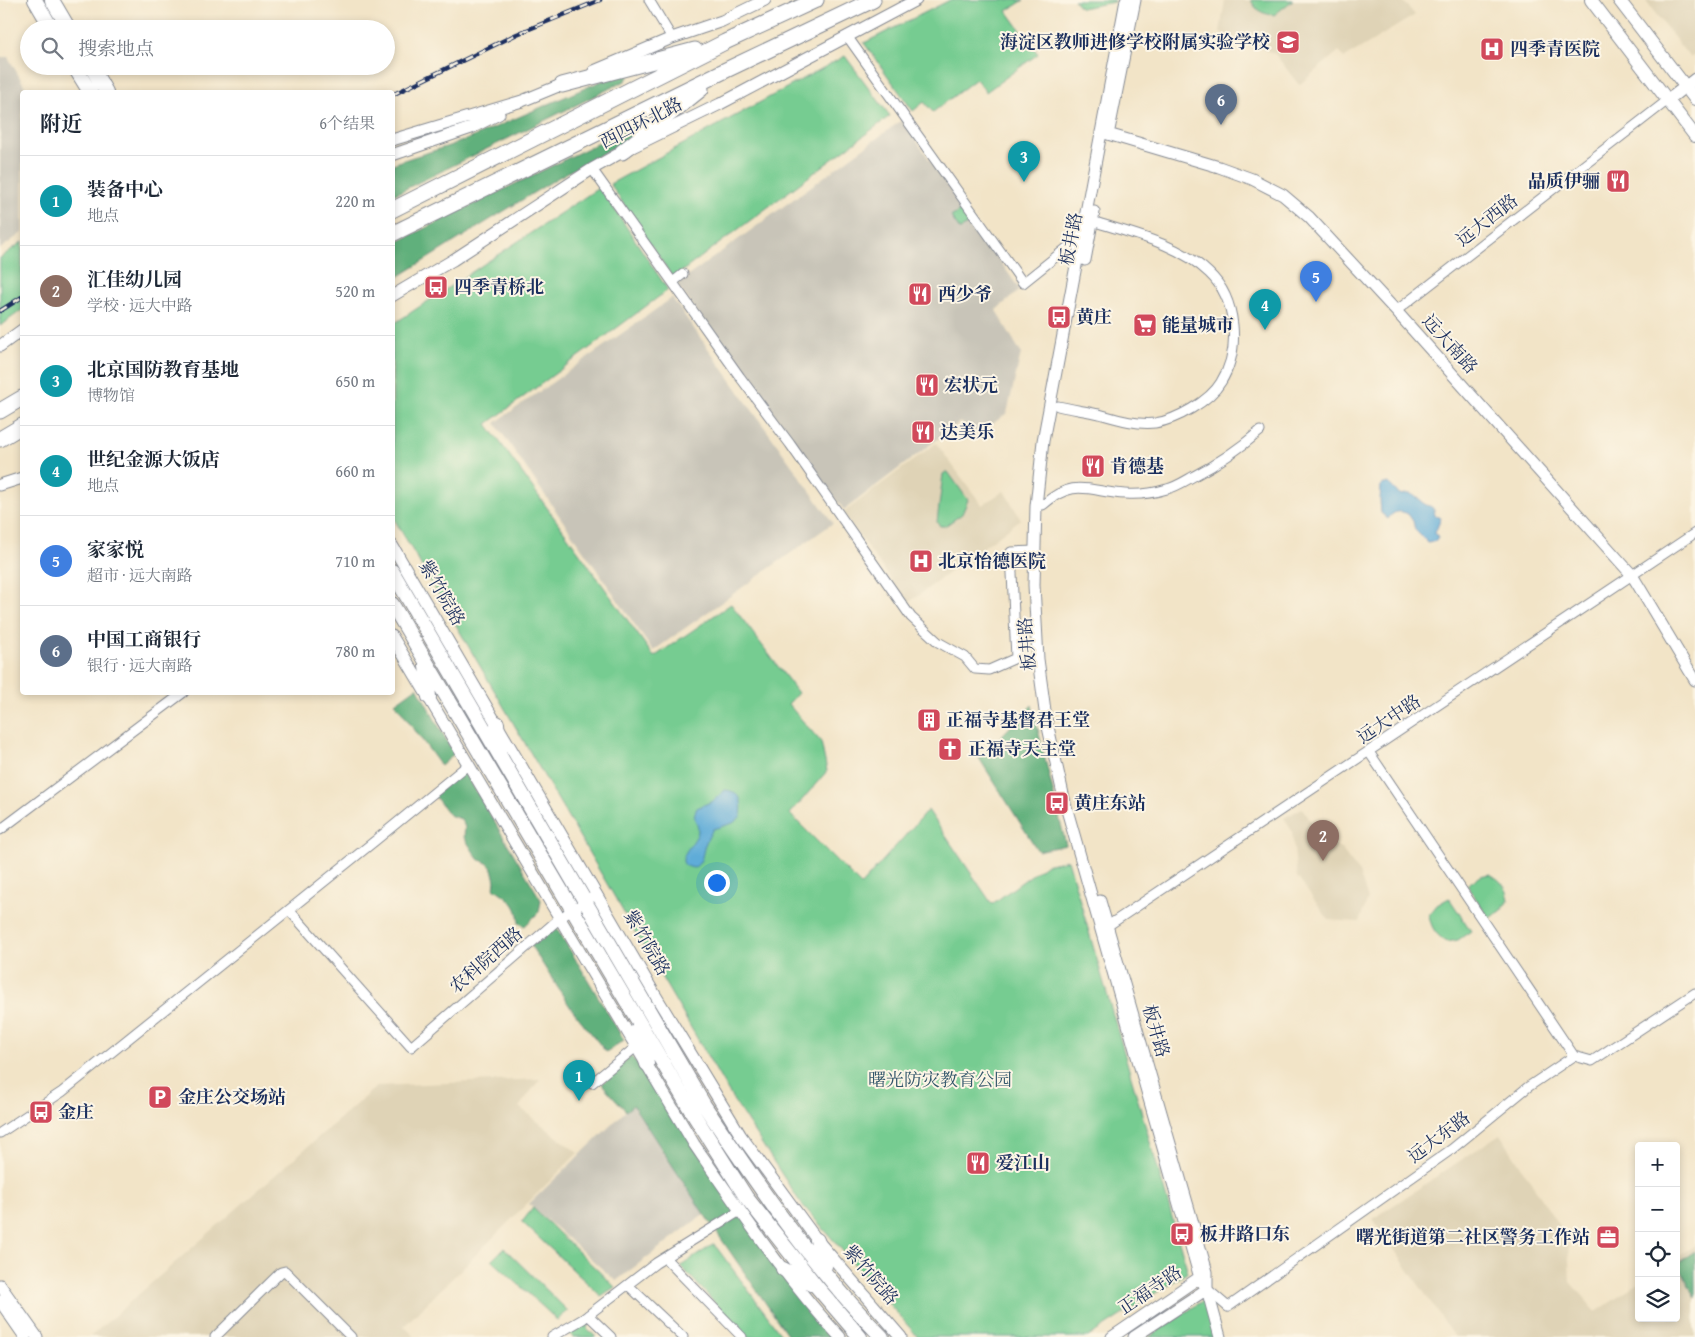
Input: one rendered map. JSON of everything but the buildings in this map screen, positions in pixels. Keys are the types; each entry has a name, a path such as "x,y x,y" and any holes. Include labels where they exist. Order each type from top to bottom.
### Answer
{"highway":[{"name":"西四环北路","path":"395,208 725,42 816,0"},
{"name":"西四环北路","path":"395,233 873,0"},
{"path":"562,85 725,42"},
{"path":"622,152 726,70"},
{"path":"0,411 20,399"},
{"path":"0,439 20,427"}],"main road":[{"path":"35,0 47,20"},
{"path":"52,0 64,20"},
{"path":"1591,0 1695,136"},
{"path":"1619,0 1690,83 1695,99"},
{"path":"80,75 89,90"},
{"path":"96,75 105,90"},
{"name":"紫竹院路","path":"395,576 704,1106 759,1187 828,1276 882,1337"},
{"name":"紫竹院路","path":"395,609 425,659 585,902 634,1013 692,1112 746,1197 817,1287 860,1337"},
{"path":"425,659 429,697"},
{"path":"497,723 499,755"},
{"path":"634,1013 647,1064"},
{"path":"817,1240 828,1276"},
{"path":"783,1269 817,1287"}],"street":[{"path":"649,0 672,38"},
{"path":"395,139 522,101 672,38 722,21 765,0"},
{"name":"西四环北路","path":"395,294 452,260 592,169 622,152 720,104 916,0"},
{"path":"1104,928 1065,803 1046,718 1038,658 1034,551 1036,506 1044,441 1088,229 1126,0"},
{"name":"板井路","path":"1135,0 1105,133 1051,442 1043,505 1040,585 1044,658 1052,716 1065,782 1104,928 1207,1289"},
{"path":"847,36 1023,283 1088,229"},
{"path":"1668,100 1690,83"},
{"name":"远大西路","path":"1396,311 1668,100"},
{"path":"395,154 471,128 522,101"},
{"name":"远大南路","path":"1105,133 1219,167 1252,179 1283,195 1309,217 1396,311 1632,575 1695,680"},
{"path":"592,169 790,444 911,617 938,642 965,658 975,669 989,670 1016,658 1011,552 1034,551"},
{"path":"1058,406 1140,423 1155,423 1173,418 1194,407 1220,384 1228,369 1232,349 1232,313 1226,296 1210,273 1191,259 1163,244 1088,229"},
{"path":"673,282 683,274"},
{"path":"0,346 20,331"},
{"path":"1043,505 1064,491 1085,487 1124,494 1143,494 1168,489 1208,469 1236,451 1260,431"},
{"path":"0,485 20,479"},
{"name":"远大中路","path":"1104,928 1695,533"},
{"name":"紫竹院路","path":"395,550 497,723 585,902 654,993 741,1136 817,1240 901,1337"},
{"path":"395,641 694,1144 783,1269 840,1337"},
{"path":"0,830 180,695"},
{"path":"1369,752 1574,1056 1592,1061 1695,993"},
{"path":"0,1133 62,1092 469,764"},
{"name":"农科院西路","path":"289,910 412,1047 560,918 585,902"},
{"path":"592,1083 636,1047"},
{"name":"远大东路","path":"1207,1289 1228,1307 1452,1149 1528,1087 1574,1056"},
{"path":"552,1337 588,1315 666,1258 740,1211"},
{"path":"666,1258 739,1336"},
{"path":"215,1337 284,1271 350,1337"},
{"name":"正福寺路","path":"1112,1337 1203,1275"},
{"path":"0,1285 37,1337"},
{"path":"628,1285 683,1337"},
{"path":"1207,1289 1220,1337"},
{"name":"正福寺路","path":"1134,1337 1207,1289"},
{"path":"0,1302 25,1337"},
{"path":"588,1315 611,1337"}],"shaded area":[{"name":"海淀区教师进修学校附属实验学校","path":"1225,0 1402,0 1415,15 1344,58 1339,51 1299,85 1275,54 1220,32"},
{"path":"1645,0 1695,0 1695,54 1690,58"},
{"path":"0,57 8,57 27,90 20,90 20,234 0,249"},
{"path":"902,120 1020,290 996,310 1021,353 1007,413 979,434 960,422 844,510 677,284"},
{"path":"672,298 833,523 653,651 495,423"},
{"name":"北京怡德医院","path":"936,443 982,505 1004,491 1021,519 908,603 843,513"},
{"path":"1302,808 1320,834 1342,850 1359,872 1368,899 1359,922 1329,920 1297,877 1292,831 1284,818"},
{"path":"540,1079 519,1107 578,1153 404,1326 415,1337 90,1337 377,1086"},
{"path":"633,1104 704,1214 616,1281 529,1204"},
{"path":"1500,1134 1568,1240 1570,1282 1596,1312 1635,1286 1635,1322 1680,1322 1680,1255 1695,1245 1695,1337 1455,1337 1373,1219"}],"green space":[{"path":"950,0 1024,0 1007,11 1038,54 986,92 976,79 933,112 924,102 913,111 864,43"},
{"path":"1074,0 1114,0 1114,2 1081,8"},
{"path":"1251,0 1293,0 1274,15 1260,11"},
{"path":"845,56 890,116 673,278 610,184"},
{"path":"623,73 629,76 625,81 395,194 395,163 463,141"},
{"path":"643,121 645,128 627,140 559,177 395,279 395,243"},
{"name":"曙光防灾教育公园","path":"600,187 668,290 487,424 654,657 731,604 798,693 788,704 821,742 827,771 790,814 861,885 928,810 992,904 1045,865 1068,860 1188,1272 1088,1337 918,1337 800,1202 732,1098 395,520 395,323"},
{"path":"963,209 972,221 960,230 951,217"},
{"path":"20,243 20,311 0,326 0,258"},
{"path":"948,472 968,500 962,514 945,526 940,526 937,522 943,474"},
{"path":"417,687 454,754 441,766 395,703"},
{"path":"1032,705 1066,845 1038,851 979,758"},
{"path":"462,772 469,779 541,900 539,912 525,926 519,923 517,911 512,902 494,888 495,881 492,868 487,863 478,859 464,837 465,827 461,819 449,815 434,795"},
{"path":"1490,874 1503,885 1509,900 1501,911 1489,918 1467,885 1480,876"},
{"path":"1449,898 1471,931 1458,940 1447,942 1435,931 1429,915 1437,905"},
{"path":"555,925 624,1040 606,1052 571,1008 531,946"},
{"path":"631,1055 740,1211 836,1337 789,1337 704,1214 633,1105 626,1111 602,1084"},
{"path":"533,1208 615,1287 601,1296 522,1222"},
{"path":"714,1244 783,1337 746,1337 681,1266"},
{"path":"504,1248 568,1311 557,1320 492,1260"},
{"path":"1695,1251 1695,1298 1680,1267 1680,1262"},
{"path":"1204,1300 1214,1337 1149,1337"},
{"path":"582,1321 588,1325 587,1328 596,1337 573,1337 568,1332"}],"water":[{"path":"1388,483 1400,494 1411,494 1431,507 1434,510 1435,516 1441,518 1435,533 1438,537 1436,541 1428,543 1415,530 1413,521 1408,514 1397,512 1388,519 1381,513 1381,485"},
{"path":"725,790 735,793 740,798 742,806 741,816 733,823 713,829 699,863 694,868 686,866 683,862 683,857 697,836 698,831 695,818 697,808 713,801"}],"railway":[{"path":"395,94 517,34 600,0"},
{"path":"0,311 20,298"}],"place":[{"name":"海淀区教师进修学校附属实验学校","path":"1288,42"},
{"name":"四季青医院","path":"1492,49"},
{"name":"中国工商银行","path":"1221,125"},
{"name":"品质伊骊","path":"1618,181"},
{"name":"北京国防教育基地","path":"1024,182"},
{"name":"四季青桥北","path":"436,287"},
{"name":"西少爷","path":"920,294"},
{"name":"家家悦","path":"1316,302"},
{"name":"黄庄","path":"1059,317"},
{"name":"能量城市","path":"1145,325"},
{"name":"世纪金源大饭店","path":"1265,330"},
{"name":"宏状元","path":"927,385"},
{"name":"达美乐","path":"923,432"},
{"name":"肯德基","path":"1093,466"},
{"name":"北京怡德医院","path":"921,561"},
{"name":"正福寺基督君王堂","path":"929,720"},
{"name":"正福寺天主堂","path":"950,749"},
{"name":"黄庄东站","path":"1057,803"},
{"name":"汇佳幼儿园","path":"1323,861"},
{"name":"金庄公交场站","path":"160,1097"},
{"name":"装备中心","path":"579,1101"},
{"name":"金庄","path":"41,1112"},
{"name":"爱江山","path":"978,1163"},
{"name":"板井路口东","path":"1182,1234"},
{"name":"曙光街道第二社区警务工作站","path":"1608,1237"}]}
